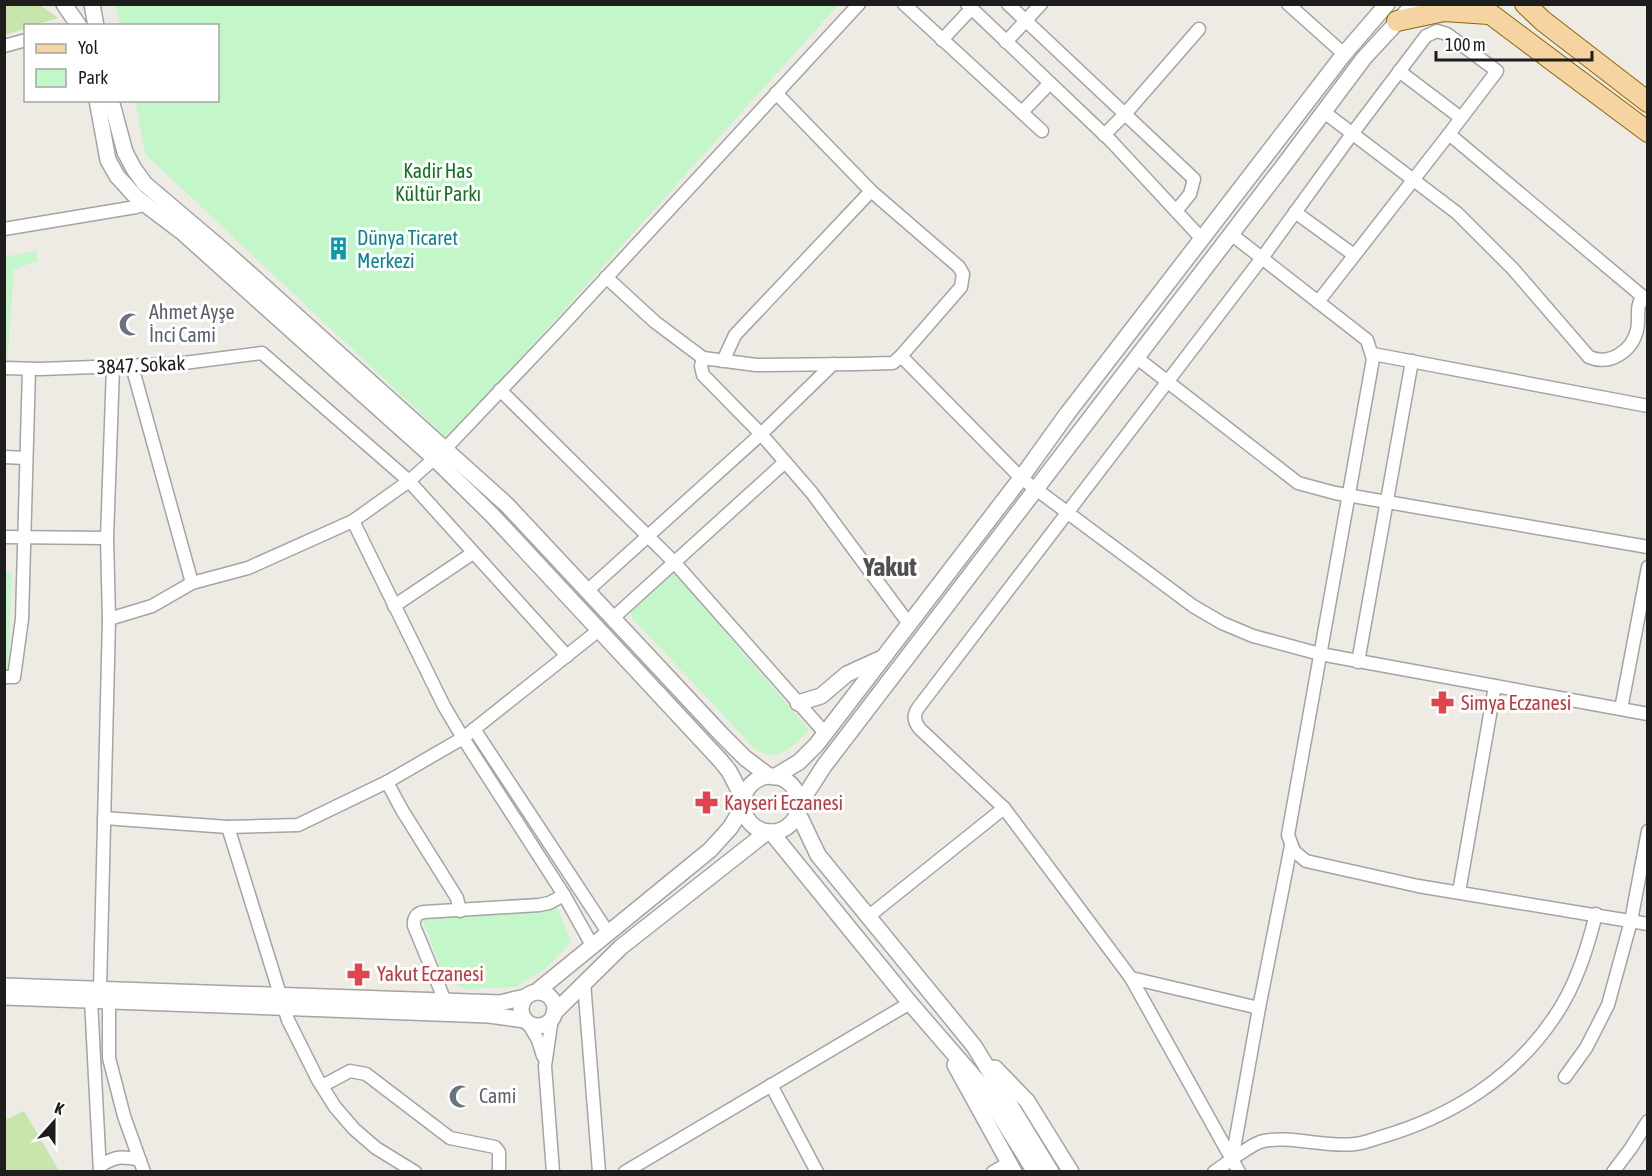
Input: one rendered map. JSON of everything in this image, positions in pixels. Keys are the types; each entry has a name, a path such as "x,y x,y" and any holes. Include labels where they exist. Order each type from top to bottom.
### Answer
{"main road":[{"path":"1525,4 1543,21 1647,102"},
{"path":"1392,13 1483,9 1647,132"}],"street":[{"path":"64,4 78,24"},
{"path":"92,4 96,24"},
{"path":"109,619 152,606 192,583 248,568 353,521 409,481 439,454 500,390 859,4"},
{"path":"904,4 1042,131"},
{"path":"1008,4 1194,179 1190,194 1176,211"},
{"path":"1006,42 1041,4"},
{"path":"1288,4 1344,54"},
{"path":"553,1172 545,1066 540,1045 521,1013 521,1008 531,995 710,850 730,828 752,783 771,777 807,756 1344,54 1392,13 1414,4"},
{"path":"942,40 969,7 1104,135 1202,239"},
{"path":"282,1001 489,1015 539,1026 549,1022 584,982 621,947 769,832 785,828 792,822 824,766 1364,58 1392,13"},
{"path":"1104,135 1199,29"},
{"path":"1239,1172 1131,978 1004,808 920,729 915,722 915,715 918,708 1262,258 1426,36 1437,31 1447,34 1497,71 1318,302"},
{"path":"4,45 24,40"},
{"path":"1399,71 1461,118"},
{"path":"1022,112 1050,83"},
{"path":"606,277 656,322 703,358 756,365 893,363 901,356 961,287 963,277 958,267 871,191 776,93"},
{"path":"97,102 108,160 117,176 145,204 182,232 439,454 507,505 745,758 771,777 786,781 793,787 798,808 818,855 941,1008 1027,1101 1071,1172"},
{"path":"112,102 125,152 145,184 231,257 439,454 493,516 720,760 729,771 750,823 758,829 769,832 981,1085 1035,1172"},
{"path":"1323,112 1457,213 1513,269 1589,357 1598,360 1612,359 1621,353 1633,340 1638,325 1638,305 1645,299 1449,134"},
{"path":"723,361 735,335 871,191"},
{"path":"4,229 145,204"},
{"path":"1295,212 1354,255"},
{"path":"1231,234 1367,340 1373,354 1373,365 1288,835 1291,846 1297,855 1306,861 1418,886 1647,924"},
{"name":"3847. Sokak","path":"4,368 176,364 262,353 409,481 567,656"},
{"path":"1373,354 1647,406"},
{"path":"901,356 1021,478 1207,615 1253,636 1320,654 1647,714"},
{"path":"703,358 701,366 703,375 761,434 812,493 909,624"},
{"path":"1137,358 1298,483 1349,495 1647,547"},
{"path":"1358,662 1412,361"},
{"path":"587,591 761,434 833,364"},
{"path":"132,366 192,583"},
{"path":"100,1169 100,997 109,619 107,538 113,367"},
{"path":"4,677 14,677 22,619 29,369"},
{"path":"500,390 674,562 825,733"},
{"path":"4,458 27,458"},
{"path":"613,618 785,462"},
{"path":"353,521 462,738 564,895 593,947"},
{"path":"4,537 107,538"},
{"path":"394,606 473,553"},
{"path":"1621,709 1647,567"},
{"path":"104,818 228,826 298,825 387,782 462,738 599,630"},
{"path":"798,703 821,696 847,674 883,658"},
{"path":"1459,892 1495,686"},
{"path":"474,729 609,934"},
{"path":"387,782 457,898 460,910"},
{"path":"869,916 1004,808"},
{"path":"228,826 293,1032 322,1086 335,1107 354,1129 382,1152 415,1172"},
{"path":"1564,1077 1586,1048 1608,1005 1631,921 1647,831"},
{"path":"1232,1160 1291,846"},
{"path":"445,1001 414,926 414,920 421,912 545,904 564,895"},
{"path":"1214,1172 1260,1143 1284,1141 1338,1146 1368,1142 1428,1121 1479,1093 1526,1052 1554,1018 1583,960 1596,914"},
{"path":"1131,978 1259,1008"},
{"path":"584,982 599,1172"},
{"path":"4,986 100,997"},
{"path":"4,998 100,997 500,1003 541,992 553,1002 545,1066"},
{"path":"100,997 110,1058 124,1116 142,1166"},
{"path":"626,1172 910,1003"},
{"path":"939,1036 1012,1167 993,1172"},
{"path":"974,1046 1051,1172"},
{"path":"322,1086 350,1071 366,1074 450,1138 495,1147 499,1152 499,1172"},
{"path":"771,1085 817,1172"},
{"path":"1613,1172 1647,1121"},
{"path":"100,1169 110,1160 124,1156 142,1166"}],"green space":[{"path":"5,4 40,5 58,18 38,24 24,24 24,29 5,35"},
{"name":"Kadir Has Kültür Parkı","path":"116,5 838,5 448,439 145,154 135,102 219,102 219,24 120,24"},
{"path":"36,251 38,260 14,270 7,364 4,363 4,257"},
{"path":"672,570 809,730 786,751 772,755 756,750 632,618 630,610"},
{"path":"5,571 12,571 8,674 5,674"},
{"path":"556,904 571,942 546,968 516,987 465,989 444,978 422,918"},
{"path":"24,1111 58,1171 5,1171 5,1120"}],"place":[{"name":"Dünya Ticaret Merkezi","path":"339,249"},
{"name":"Ahmet Ayşe İnci Cami","path":"131,324"},
{"name":"Simya Eczanesi","path":"1443,703"},
{"name":"Kayseri Eczanesi","path":"706,803"},
{"name":"Yakut Eczanesi","path":"359,974"},
{"name":"Cami","path":"461,1096"}],"district":[{"name":"Yakut","path":"890,567"}]}
